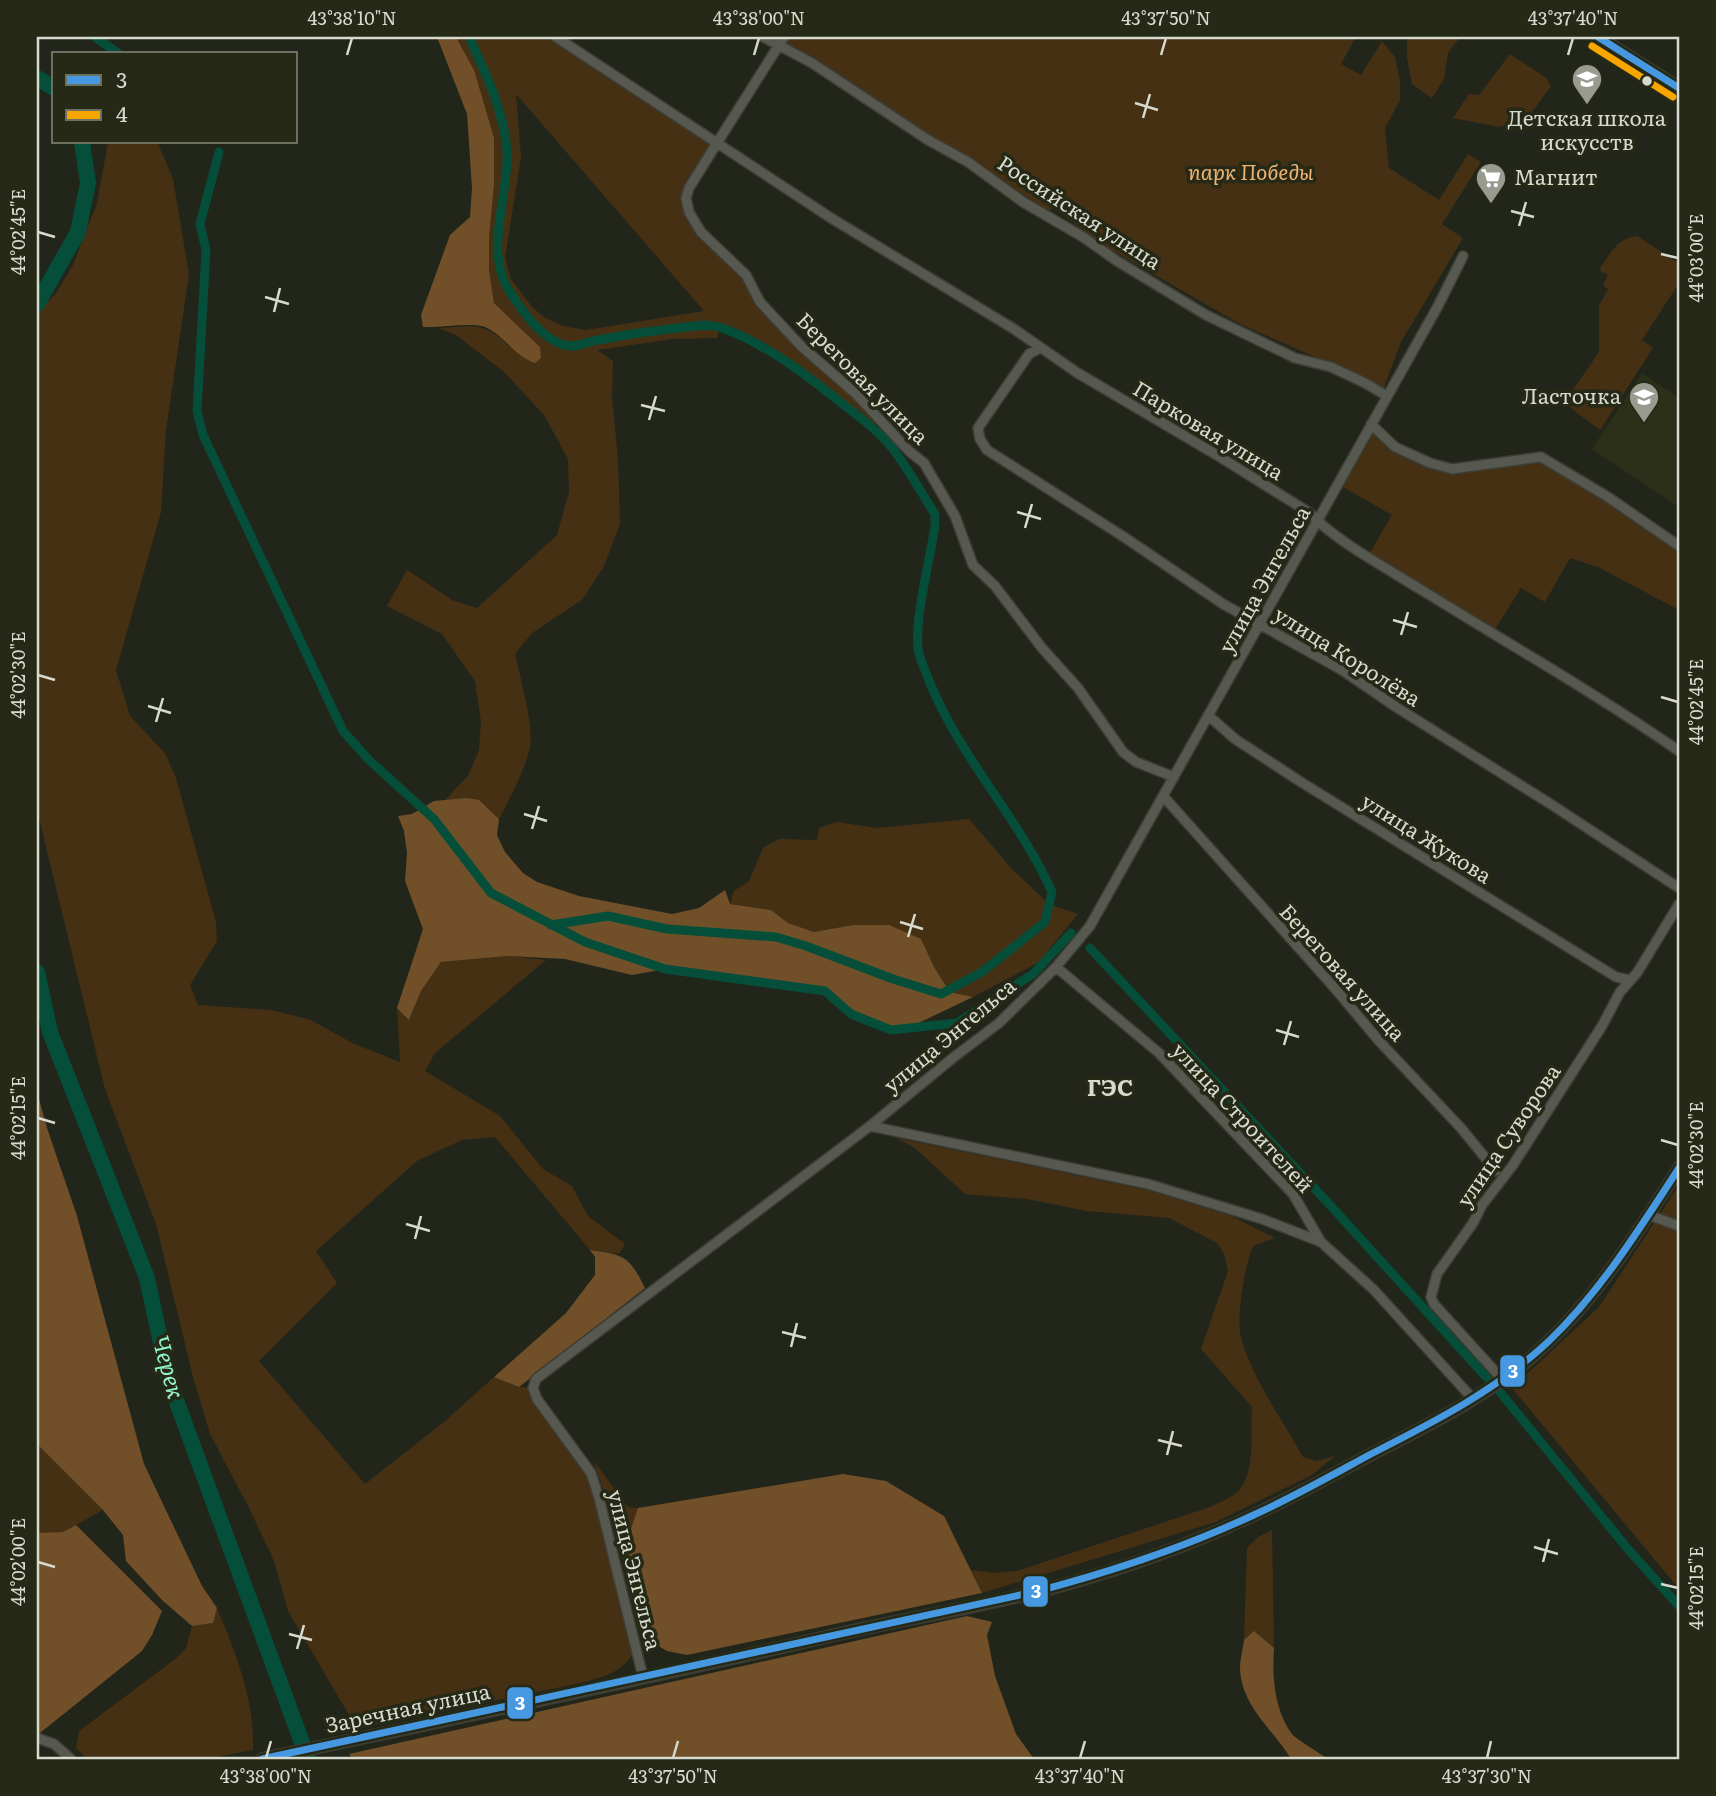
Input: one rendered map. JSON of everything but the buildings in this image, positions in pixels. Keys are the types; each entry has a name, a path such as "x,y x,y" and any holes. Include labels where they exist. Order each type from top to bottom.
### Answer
{"street":[{"path":"556,37 717,143 784,37"},
{"name":"Российская улица","path":"763,37 813,63 928,140 968,162 1023,202 1206,315 1295,358 1331,368 1387,396"},
{"path":"1598,37 1679,88"},
{"name":"Парковая улица","path":"717,143 821,212 1027,338 1076,372 1310,513 1317,522 1368,556 1635,720 1679,751"},
{"name":"Береговая улица","path":"717,143 689,188 686,198 689,212 701,232 746,275 760,302 801,346 855,393 923,463 955,516 973,565 995,586 1042,648 1078,688 1123,752 1136,762 1174,777"},
{"name":"улица Энгельса","path":"643,1677 591,1473 537,1399 533,1388 536,1379 870,1126 999,1023 1056,967 1090,926 1210,717 1438,306 1463,256"},
{"path":"1027,338 1029,354 1040,348"},
{"name":"улица Королёва","path":"1029,354 978,428 983,446 1223,604 1342,670 1679,888"},
{"path":"1371,424 1395,447 1430,463 1452,469 1541,457 1608,497 1679,547"},
{"name":"улица Жукова","path":"1210,717 1235,738 1340,806 1616,977 1630,980"},
{"name":"Береговая улица","path":"1164,797 1380,1042 1461,1128 1496,1171"},
{"name":"улица Суворова","path":"1502,1379 1450,1325 1434,1304 1431,1297 1437,1274 1506,1174 1679,904"},
{"name":"улица Строителей","path":"1056,967 1168,1063 1293,1194 1321,1241 1374,1290 1472,1399"},
{"path":"870,1126 1148,1184 1262,1219 1321,1241"},
{"name":"Заречная улица","path":"262,1759 1016,1597 1106,1572 1242,1521 1472,1399 1530,1358 1577,1313 1606,1278 1679,1168"},
{"path":"1496,1186 1496,1171 1506,1174"},
{"path":"1649,1215 1679,1226"},
{"path":"37,1738 54,1744 71,1759"}],"shaded area":[{"path":"437,37 456,37 474,70 494,138 489,270 494,303 540,347 541,358 535,363 521,356 485,327 423,327 421,315 450,235 470,217 472,188 467,114"},
{"name":"Ласточка","path":"1642,373 1679,398 1679,507 1592,449"},
{"path":"466,798 479,800 499,819 497,835 505,852 523,873 537,882 579,896 672,914 699,908 725,890 730,904 771,910 788,923 814,932 853,925 889,925 921,939 950,992 973,997 906,1029 891,1030 851,1014 825,991 665,969 632,975 565,959 507,956 441,962 421,991 409,1020 397,1008 423,929 405,881 407,853 404,831 398,816 412,814 434,801"},
{"path":"37,1092 77,1216 144,1464 202,1586 217,1608 213,1623 192,1626 162,1600 126,1561 123,1535 103,1510 37,1444"},
{"path":"590,1250 625,1259 635,1269 645,1288 519,1387 494,1377 566,1313 595,1275 595,1257"},
{"path":"843,1474 886,1481 944,1516 982,1593 687,1655 667,1651 641,1636 623,1563 626,1543 638,1508"},
{"path":"76,1525 162,1611 142,1651 40,1733 37,1731 37,1533 63,1532"},
{"path":"967,1616 992,1622 987,1635 995,1676 1016,1734 1034,1759 353,1759 349,1754"},
{"path":"1254,1631 1274,1648 1276,1692 1286,1724 1295,1737 1328,1759 1291,1759 1252,1706 1242,1682 1240,1668 1244,1640"}],"green space":[{"path":"456,37 556,37 717,143 689,188 695,223 739,268 755,294 879,417 872,429 802,371 720,328 717,338 673,339 597,350 613,361 612,397 620,524 604,566 582,600 532,633 515,654 531,738 521,774 499,819 475,800 445,800 468,776 479,750 481,722 475,681 442,634 387,606 407,570 452,600 477,608 557,535 569,492 568,459 544,415 503,371 456,335 438,328 476,327 492,332 509,346 540,347 494,303 489,270 489,236 474,70","holes":["516,94 704,311 586,330 563,326 545,318 532,307 511,279 505,258 521,157"]},
{"name":"парк Победы","path":"784,37 1356,37 1341,64 1361,75 1382,41 1395,57 1400,81 1400,100 1385,128 1389,168 1439,200 1468,154 1481,162 1442,224 1463,238 1401,342 1384,387 1240,324 1110,249 1053,208 1043,214 784,48"},
{"path":"1407,37 1460,37 1448,53 1444,79 1432,98 1412,84 1407,58"},
{"path":"1510,54 1546,78 1551,86 1526,120 1499,127 1453,118 1469,94 1479,95"},
{"path":"108,144 158,144 173,179 189,274 166,430 161,512 116,670 130,716 165,753 176,778 216,922 217,941 190,985 198,1005 272,1010 311,1020 352,1043 400,1062 397,1008 410,1019 421,991 441,962 507,956 546,960 435,1053 425,1071 500,1116 543,1169 572,1186 588,1216 625,1244 619,1254 590,1250 495,1137 462,1140 417,1161 316,1251 337,1283 259,1361 365,1484 444,1422 494,1377 519,1387 533,1388 591,1473 636,1649 625,1664 603,1676 576,1684 369,1726 352,1720 288,1611 274,1561 210,1434 193,1377 156,1224 105,1089 37,810 37,311 55,295 73,265 97,203"},
{"path":"1637,236 1679,263 1679,283 1642,340 1653,348 1600,430 1564,403 1599,352 1599,306 1608,289 1603,285 1608,275 1599,270 1619,243"},
{"path":"1371,424 1395,447 1452,469 1541,457 1679,546 1679,610 1598,567 1570,558 1545,602 1521,588 1492,634 1368,556 1392,515 1338,484"},
{"path":"969,819 1012,869 1049,904 1078,914 1039,962 973,997 950,992 934,967 853,925 814,932 788,923 771,910 730,904 734,891 749,881 763,848 779,839 817,840 819,828 837,822 877,828"},
{"path":"896,1138 1147,1190 1231,1216 1275,1238 1253,1246 1250,1255 1240,1304 1240,1328 1245,1352 1303,1457 1317,1461 1335,1456 1312,1475 1216,1522 982,1593 971,1570 995,1573 1017,1571 1210,1507 1232,1496 1242,1486 1250,1466 1252,1407 1201,1349 1228,1271 1224,1254 1217,1243 1169,1218 1087,1211 1027,1199 965,1194 915,1148"},
{"path":"1679,1185 1679,1589 1512,1388 1599,1307"},
{"path":"37,1444 103,1510 63,1532 38,1534"},
{"path":"593,1460 628,1507 638,1508 626,1543 623,1563 608,1502"},
{"path":"1272,1530 1274,1648 1255,1632 1244,1640 1247,1548 1258,1537"},
{"path":"217,1608 247,1695 253,1750 206,1759 87,1759 76,1748 79,1731 174,1660 186,1648 192,1626 213,1623"}],"waterway":[{"path":"95,37 116,52"},
{"path":"469,37 493,93 505,137 507,169 498,242 502,276 528,318 544,334 562,344 572,346 657,330 703,325 719,327 769,350 800,371 873,428 901,460 935,514 919,620 918,648 921,661 943,711 1039,865 1052,892 1045,922 982,972 941,994 776,937 667,929 608,916 551,925"},
{"name":"Черек","path":"37,78 52,87"},
{"name":"Черек","path":"37,304 78,232 88,183 82,144"},
{"path":"219,152 200,224 206,250 197,411 203,435 343,731 369,760 434,819 491,893 585,942 665,969 825,991 851,1014 891,1030 957,1023 1033,974 1071,933"},
{"path":"1090,948 1488,1379"},
{"name":"Черек","path":"37,972 50,1032 147,1278 169,1381 308,1759"},
{"path":"1500,1392 1627,1548 1679,1606"}],"transit line":[{"name":"3","path":"1598,37 1679,88"},
{"name":"4","path":"1592,46 1673,97"},
{"name":"3","path":"262,1759 1034,1592 1120,1567 1203,1537 1287,1499 1418,1430 1486,1390 1529,1359 1586,1301 1619,1258 1679,1168"}],"place":[{"name":"Детская школа искусств","path":"1587,106"},
{"name":"Магнит","path":"1491,205"},
{"name":"Ласточка","path":"1644,424"}],"district":[{"name":"ГЭС","path":"1110,1088"}]}
